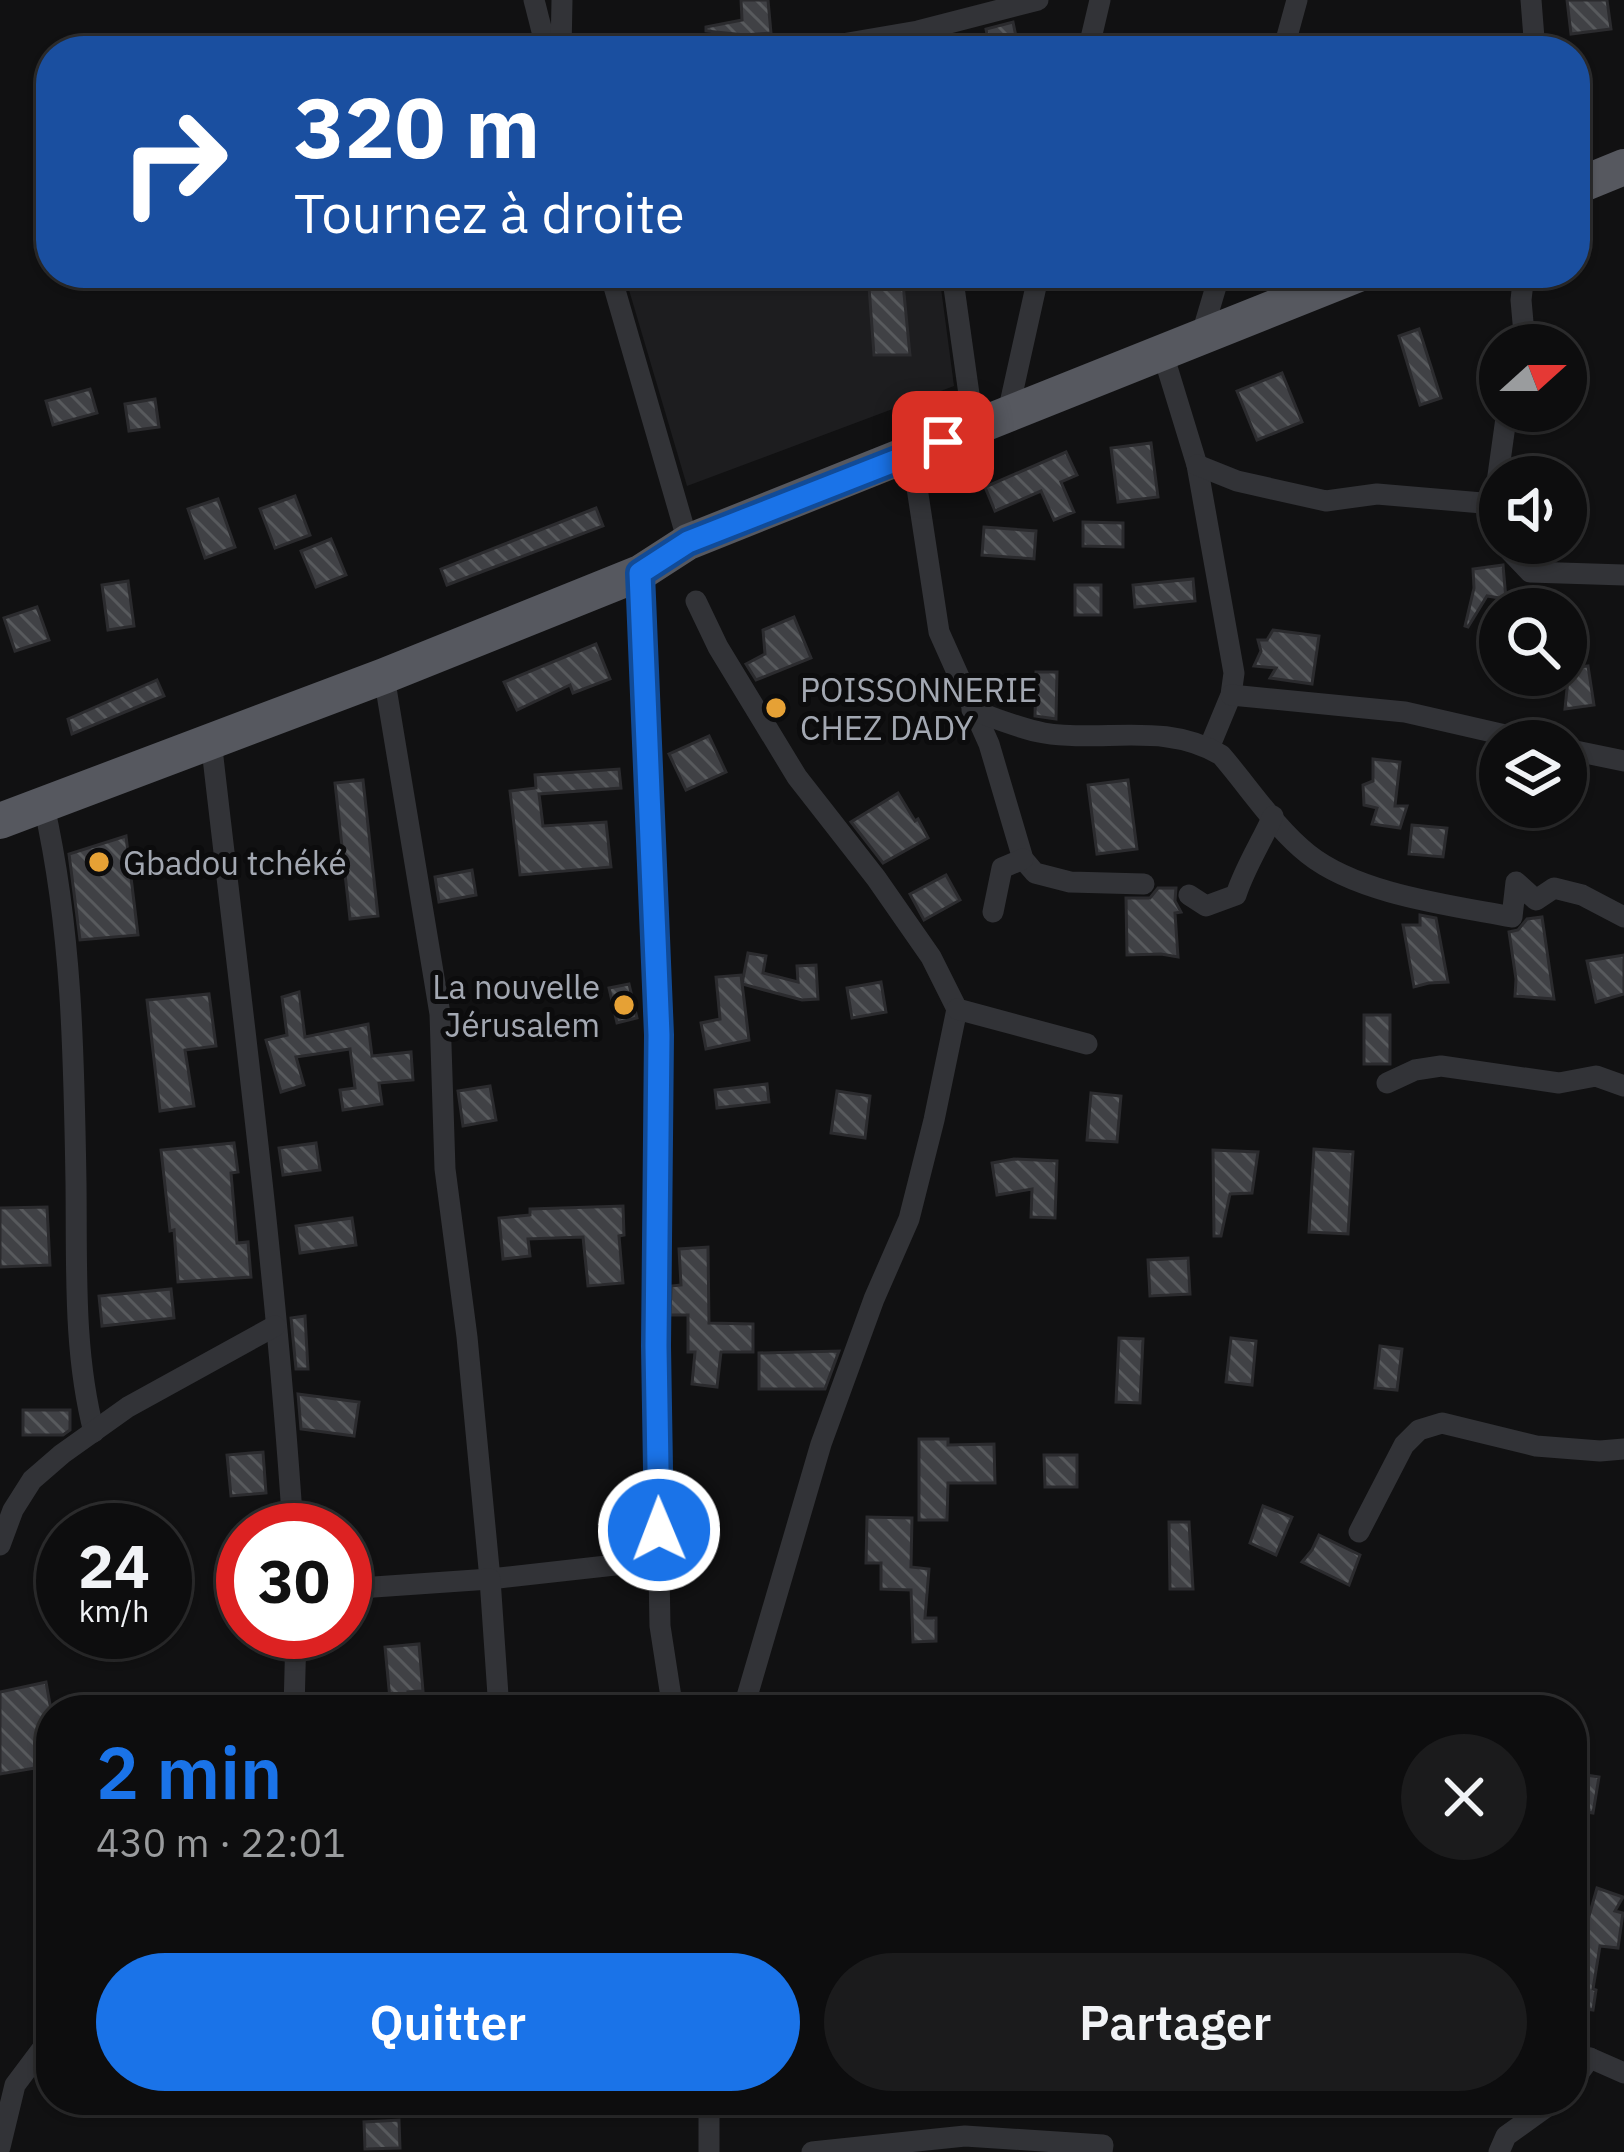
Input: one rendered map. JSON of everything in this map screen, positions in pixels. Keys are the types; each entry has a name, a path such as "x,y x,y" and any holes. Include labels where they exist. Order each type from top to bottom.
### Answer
{"highway":[{"path":"1590,181 1624,167"},
{"path":"0,821 640,573 688,542 1324,288"}],"street":[{"path":"534,0 543,36"},
{"path":"561,36 562,0"},
{"path":"934,36 1038,0"},
{"path":"1092,36 1100,0"},
{"path":"1287,36 1297,0"},
{"path":"1531,0 1534,36"},
{"path":"614,288 688,542"},
{"path":"956,288 990,423"},
{"path":"990,423 1034,288"},
{"path":"1202,337 1216,288"},
{"path":"1522,288 1523,324"},
{"path":"1162,354 1197,465 1234,673 1231,695 1209,748"},
{"path":"912,455 939,632 988,744 1023,859 1035,873 1070,882 1144,884"},
{"path":"1197,465 1238,481 1326,501 1377,494 1479,506"},
{"path":"1522,564 1530,572 1623,574"},
{"path":"640,573 659,1035 660,1626 671,1695"},
{"path":"697,601 718,647 797,777 931,957 957,1009 909,1219 821,1444 747,1695"},
{"path":"384,676 440,1014 445,1169 466,1336 498,1695"},
{"path":"1231,695 1405,712 1479,729"},
{"path":"972,710 1042,733 1138,734 1209,748 1221,755 1305,852 1339,874 1429,902 1512,916 1516,882 1537,900 1554,888 1582,895 1624,917"},
{"path":"211,740 291,1503"},
{"path":"1587,753 1624,761"},
{"path":"44,806 68,949 81,1370 94,1432"},
{"path":"1189,895 1206,906 1235,895 1273,816"},
{"path":"994,912 1002,868 1023,859"},
{"path":"957,1009 1087,1044"},
{"path":"1387,1083 1415,1070 1441,1066 1559,1083 1596,1076 1624,1086"},
{"path":"0,1545 13,1510 32,1480 62,1454 128,1407 275,1326"},
{"path":"1359,1532 1404,1445 1419,1430 1442,1423 1536,1446 1624,1449"},
{"path":"372,1587 660,1560"},
{"path":"294,1695 295,1659"},
{"path":"0,2146 8,2087 36,2054"},
{"path":"1587,2060 1624,2073"},
{"path":"709,2115 709,2152"},
{"path":"1499,2152 1506,2135 1535,2115"},
{"path":"812,2152 964,2136 1103,2145 1102,2152"}],"shaded area":[{"path":"628,288 941,288 954,386 687,486"}],"building":[{"path":"741,0 768,0 771,33 706,31 706,27 742,20"},
{"path":"1567,0 1607,0 1611,29 1571,34"},
{"path":"1013,22 1016,36 987,36 986,29"},
{"path":"869,288 903,288 910,355 874,355"},
{"path":"1419,329 1441,398 1420,405 1399,336"},
{"path":"1282,373 1302,422 1257,440 1237,391"},
{"path":"90,389 97,413 53,425 46,401"},
{"path":"155,399 159,427 129,431 125,404"},
{"path":"1151,443 1158,497 1118,502 1111,448"},
{"path":"1066,452 1077,475 1061,482 1074,512 1054,520 1041,491 995,511 985,487"},
{"path":"295,496 310,535 275,548 260,509"},
{"path":"218,499 235,547 205,558 188,509"},
{"path":"596,508 603,526 447,585 441,569"},
{"path":"1083,522 1123,523 1123,547 1083,546"},
{"path":"984,527 1036,531 1034,559 982,555"},
{"path":"331,539 346,575 316,587 301,551"},
{"path":"1503,565 1505,588 1479,588 1479,609 1468,627 1465,626 1474,588 1473,569"},
{"path":"1193,579 1195,601 1135,607 1133,585"},
{"path":"128,581 134,626 108,630 102,585"},
{"path":"1075,585 1101,585 1101,615 1075,615"},
{"path":"37,607 49,640 15,651 4,618"},
{"path":"794,617 811,658 756,680 746,664 765,654 763,630"},
{"path":"1273,630 1319,636 1312,684 1270,678 1276,668 1254,666 1261,651 1258,640 1267,640"},
{"path":"596,644 610,679 573,693 570,685 517,710 504,682"},
{"path":"1587,666 1594,705 1565,709 1566,696 1587,696"},
{"path":"1036,672 1057,672 1056,719 1035,716"},
{"path":"157,680 164,696 72,734 68,719"},
{"path":"709,736 726,772 686,790 669,754"},
{"path":"1373,759 1400,762 1395,806 1407,806 1400,828 1372,824 1377,808 1364,805 1363,785 1373,781"},
{"path":"619,769 621,788 539,794 543,826 606,822 611,867 520,875 510,791 536,788 535,775"},
{"path":"363,780 378,916 350,919 335,783"},
{"path":"1128,780 1137,849 1097,854 1088,785"},
{"path":"898,793 928,838 883,863 851,822"},
{"path":"1412,825 1447,828 1443,857 1409,854"},
{"path":"126,836 138,935 80,940 69,854"},
{"path":"472,870 476,895 439,902 435,877"},
{"path":"946,875 960,900 924,920 910,894"},
{"path":"1158,888 1176,888 1175,901 1181,912 1175,913 1178,957 1127,955 1126,898 1150,898"},
{"path":"1420,915 1436,918 1448,982 1414,987 1403,925 1420,925"},
{"path":"1542,917 1554,999 1515,996 1509,932 1518,930 1527,919"},
{"path":"748,953 766,956 763,973 798,982 797,966 816,965 818,999 802,1000 742,984"},
{"path":"1624,955 1624,994 1596,1002 1587,961"},
{"path":"741,975 749,1040 706,1049 701,1023 720,1019 716,977"},
{"path":"881,982 886,1012 852,1018 847,988"},
{"path":"629,984 637,1018 617,1023 609,988"},
{"path":"299,992 305,1037 368,1024 372,1056 411,1052 413,1080 379,1083 382,1104 343,1110 340,1090 355,1088 350,1049 296,1057 304,1085 281,1092 266,1040 287,1035 282,997"},
{"path":"209,994 216,1046 185,1050 194,1106 160,1111 147,1000"},
{"path":"1364,1015 1390,1015 1390,1064 1364,1064"},
{"path":"767,1084 769,1102 717,1108 715,1090"},
{"path":"490,1086 496,1120 463,1126 458,1091"},
{"path":"837,1091 870,1096 865,1138 831,1133"},
{"path":"1091,1093 1121,1096 1117,1142 1087,1140"},
{"path":"234,1143 238,1172 231,1173 237,1243 248,1242 251,1277 178,1282 161,1150"},
{"path":"316,1143 320,1170 283,1175 279,1148"},
{"path":"1314,1149 1353,1152 1348,1234 1309,1232"},
{"path":"1213,1150 1258,1152 1252,1193 1230,1194 1221,1236 1214,1236"},
{"path":"1057,1161 1055,1218 1031,1217 1032,1189 997,1195 992,1163"},
{"path":"623,1206 624,1235 619,1236 623,1283 588,1286 583,1237 528,1239 530,1256 503,1259 499,1218 530,1215 530,1209"},
{"path":"47,1207 50,1265 0,1267 0,1208"},
{"path":"352,1218 356,1245 300,1253 296,1226"},
{"path":"708,1247 709,1323 753,1324 753,1352 721,1352 717,1387 692,1384 695,1352 688,1352 688,1315 670,1315 671,1286 681,1285 679,1249"},
{"path":"1188,1258 1190,1294 1150,1296 1148,1260"},
{"path":"171,1289 174,1318 102,1326 99,1296"},
{"path":"305,1316 308,1369 296,1369 291,1318"},
{"path":"1119,1338 1143,1339 1140,1403 1116,1402"},
{"path":"1231,1338 1256,1341 1252,1385 1226,1382"},
{"path":"1380,1346 1402,1349 1397,1390 1375,1388"},
{"path":"839,1351 825,1389 759,1389 759,1353"},
{"path":"298,1394 359,1402 354,1436 301,1429"},
{"path":"23,1410 70,1410 70,1430 63,1435 23,1435"},
{"path":"919,1439 948,1439 948,1445 994,1444 995,1483 948,1483 947,1520 919,1520"},
{"path":"263,1452 266,1493 231,1496 227,1455"},
{"path":"1044,1455 1077,1455 1077,1487 1045,1487"},
{"path":"708,1501 714,1542 674,1547 673,1506"},
{"path":"1263,1506 1292,1517 1276,1555 1250,1543"},
{"path":"867,1517 912,1518 911,1567 929,1569 925,1618 936,1618 936,1641 913,1642 911,1590 881,1589 881,1563 866,1563"},
{"path":"1169,1522 1189,1522 1193,1589 1170,1589"},
{"path":"1319,1535 1360,1555 1349,1585 1302,1562"},
{"path":"419,1644 423,1691 390,1695 385,1647"},
{"path":"46,1682 48,1695 36,1695 36,1771 0,1774 0,1692"},
{"path":"1587,1775 1599,1777 1593,1813 1587,1812"},
{"path":"1597,1888 1623,1897 1615,1911 1623,1913 1618,1948 1600,1946 1593,2010 1587,2009 1587,1923"},
{"path":"399,2120 400,2148 365,2149 364,2122"}],"place":[{"name":"POISSONNERIE CHEZ DADY","path":"776,708"},
{"name":"Gbadou tchéké","path":"99,862"},
{"name":"La nouvelle Jérusalem","path":"624,1005"}],"route":[{"path":"659,1530 659,1035 640,573 688,542 943,442"}]}
